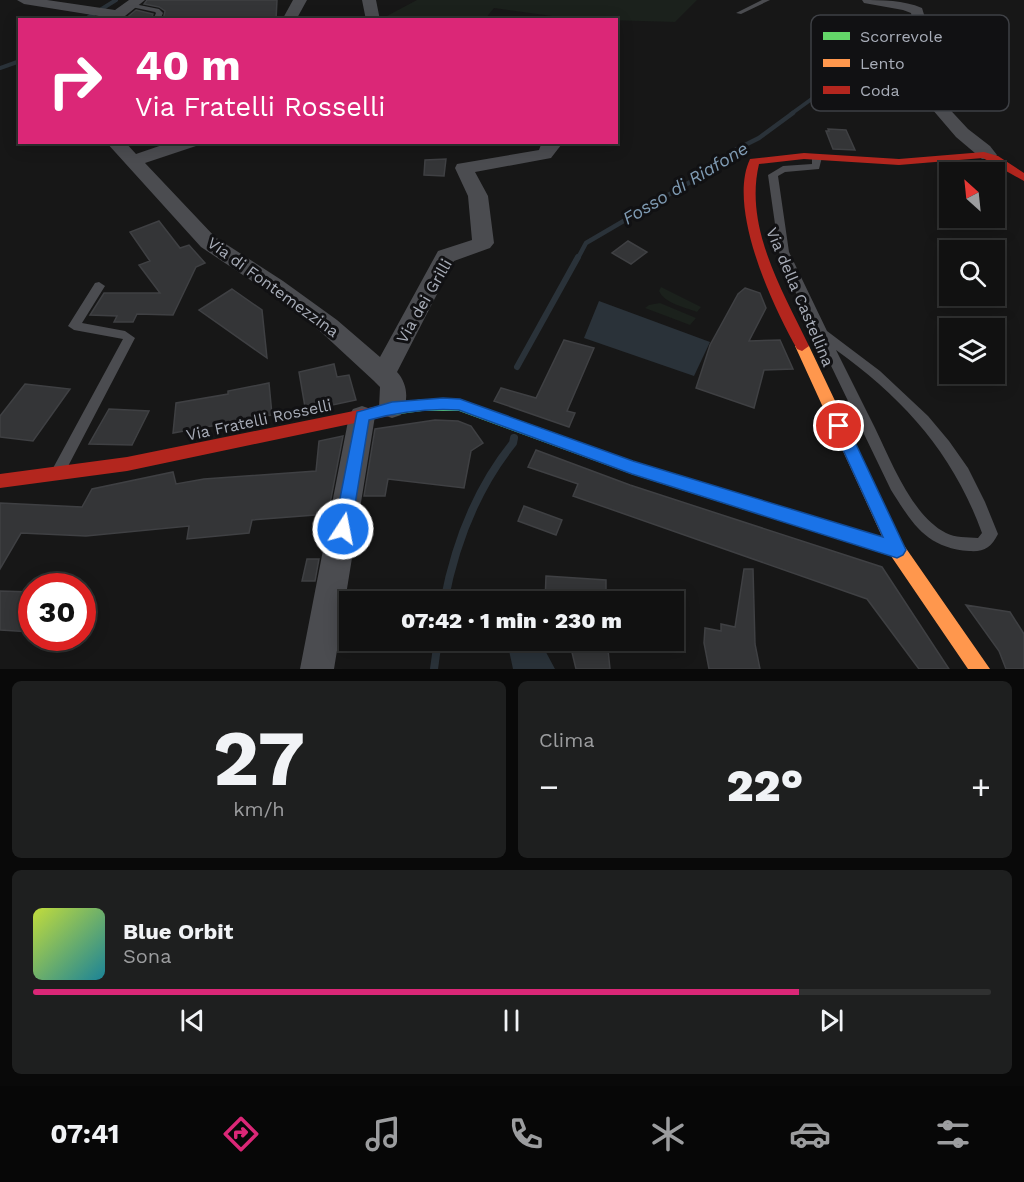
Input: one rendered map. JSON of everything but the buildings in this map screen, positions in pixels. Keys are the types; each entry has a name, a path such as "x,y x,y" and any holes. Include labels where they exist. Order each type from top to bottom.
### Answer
{"street":[{"path":"24,0 110,15 133,3"},
{"path":"290,18 300,0"},
{"path":"369,0 374,18"},
{"path":"869,0 907,6 917,11 918,15"},
{"path":"942,111 988,155 1024,178"},
{"name":"Via di Fontemezzina","path":"118,144 208,242 275,286 329,326 383,374 393,385 392,408"},
{"path":"134,161 184,144"},
{"name":"Via dei Grilli","path":"383,374 447,256 483,243 478,196 464,168 544,154 552,144"},
{"name":"Via della Castellina","path":"980,669 897,550 780,298 752,229 749,174 754,161 773,157 817,157 887,162 988,155"},
{"name":"Via Fratelli Rosselli","path":"0,481 127,464 392,408 443,403 460,405 632,468 897,550"},
{"path":"317,669 362,416"}],"lane":[{"path":"739,13 767,0"},
{"path":"133,3 157,10 160,13 157,18"},
{"path":"817,157 816,167 783,169 774,175 784,252 822,334 896,486 911,509 933,533 948,541 981,544 990,534 981,505 953,457 912,406 890,385 859,359 822,334"},
{"path":"57,473 129,338 125,335 74,326 99,286"}],"shaded area":[{"path":"417,0 697,0 675,22 618,20 618,18 567,18 494,8 486,18 385,17"},
{"path":"661,287 701,307 697,312 670,302 659,291"},
{"path":"599,301 710,342 694,376 584,338"},
{"path":"660,303 696,318 690,325 645,308"},
{"path":"509,651 545,651 555,669 513,669"}],"waterway":[{"path":"87,18 116,0"},
{"path":"0,68 18,62"},
{"name":"Fosso di Riafone","path":"791,114 811,99"},
{"name":"Fosso di Riafone","path":"578,258 586,243 704,174 723,162 733,151 759,138 793,113"},
{"name":"Fosso di Riafone","path":"517,367 578,257"},
{"name":"Fosso di Riafone","path":"446,591 454,559 469,518 488,479 513,443 514,438"},
{"name":"Fosso di Riafone","path":"434,669 436,651"}],"traffic: fast":[{"path":"393,409 422,405 460,405 631,467 897,550"}],"traffic: slow":[{"path":"802,346 897,550 980,669"}],"traffic: jam":[{"path":"802,346 772,281 754,230 749,182 754,161 804,156 899,162 984,155 994,158 1024,178"},
{"path":"0,481 127,464 393,409"}],"route":[{"path":"343,529 362,416 392,408 443,403 460,405 632,468 897,550 839,426"}]}
